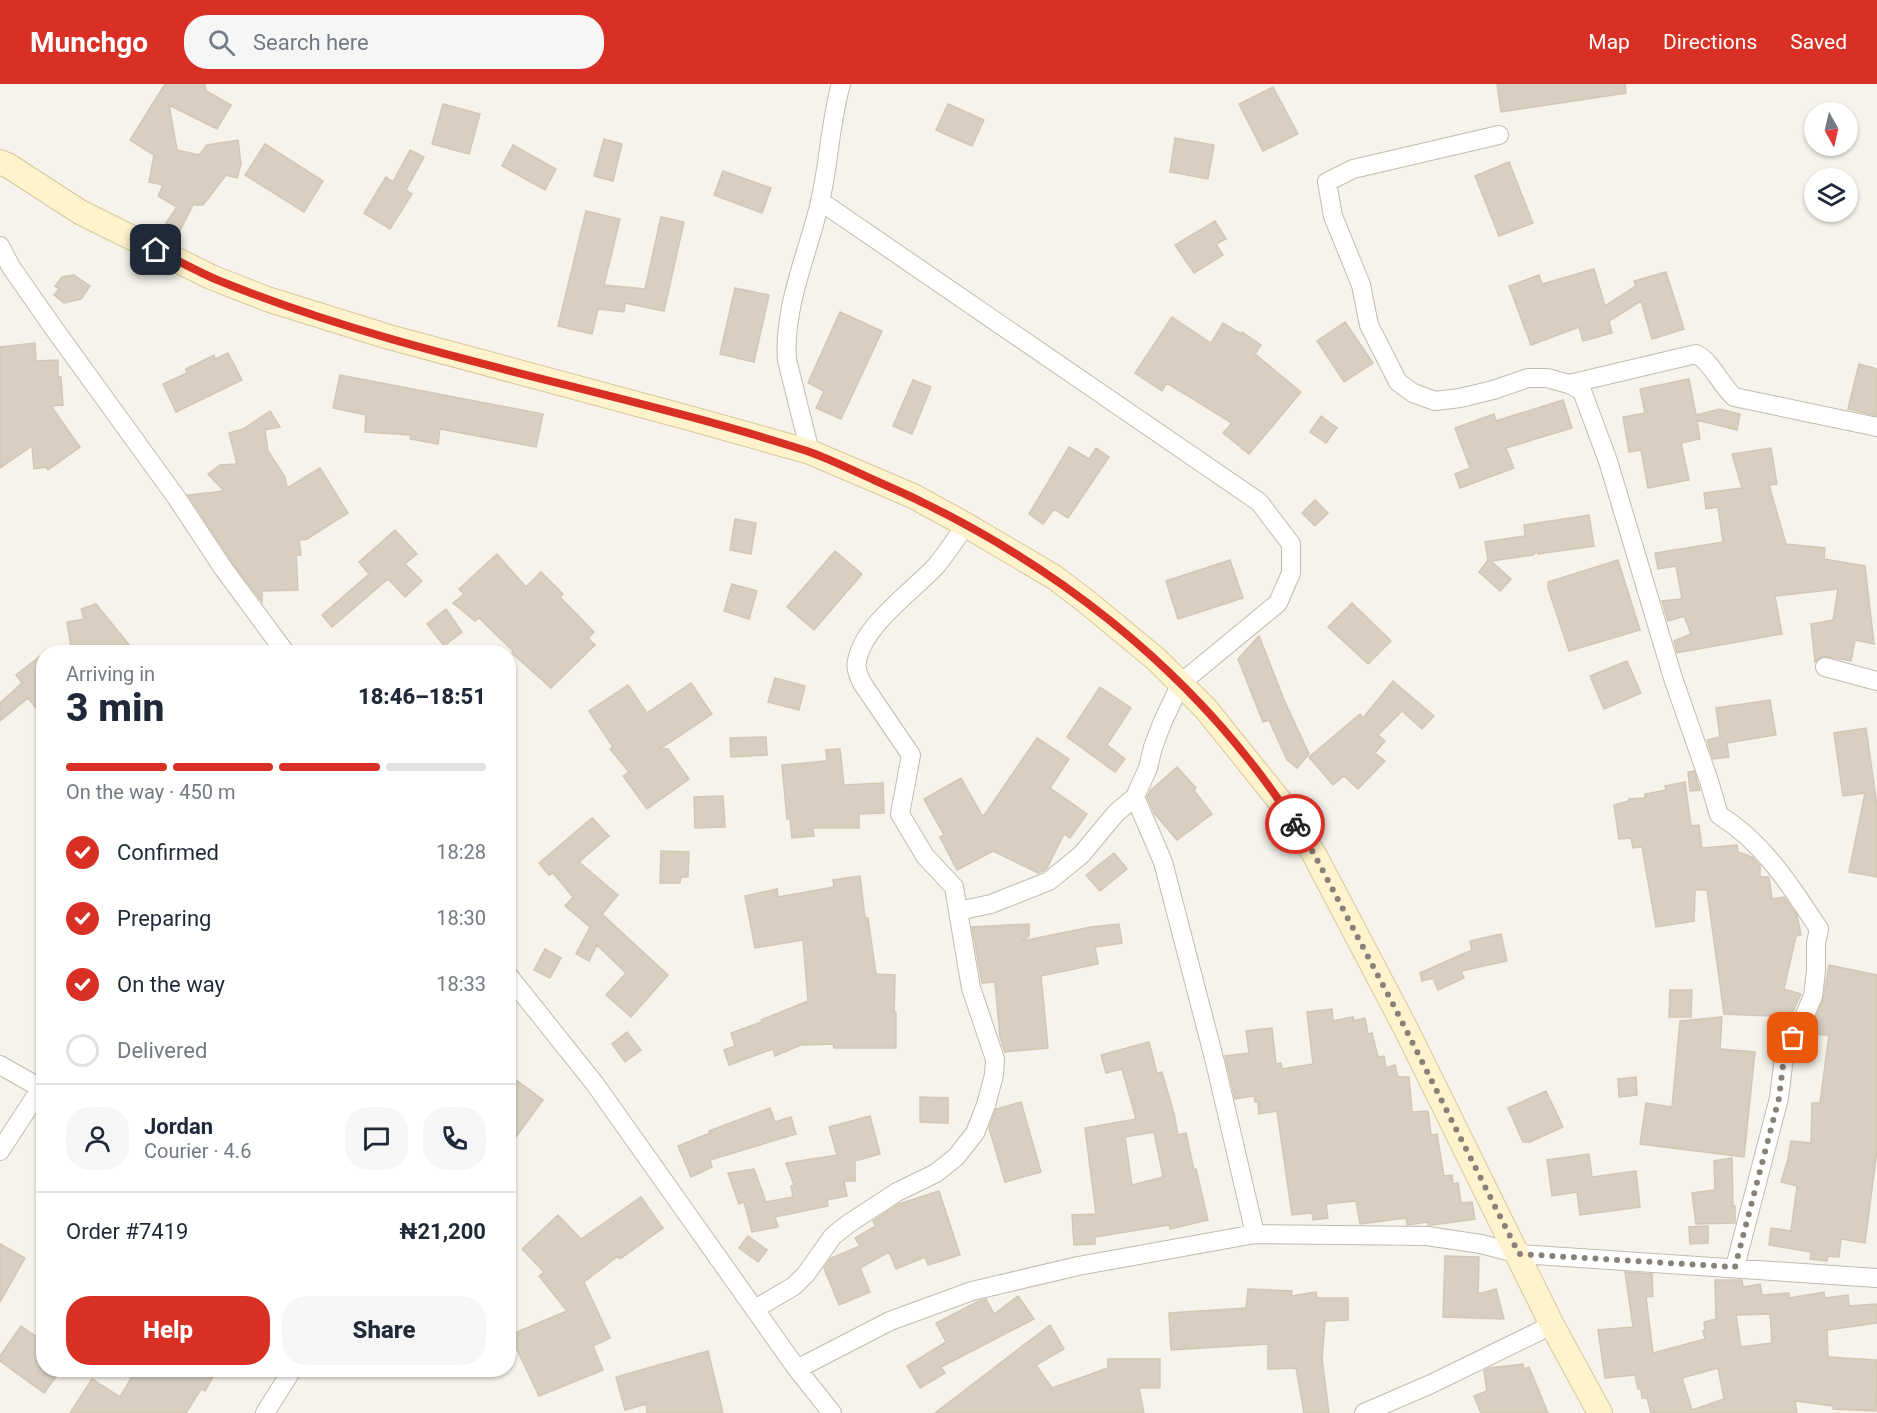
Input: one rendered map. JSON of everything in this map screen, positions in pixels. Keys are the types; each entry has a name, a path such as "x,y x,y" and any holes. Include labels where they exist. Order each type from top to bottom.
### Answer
{"street":[{"path":"810,452 787,360 786,346 792,305 820,201 838,86"},
{"path":"1499,135 1353,169 1327,182 1333,216 1361,285 1369,325 1398,382 1413,393 1435,400 1460,398 1494,390 1528,378 1547,378 1569,384 1582,391 1598,431 1673,678 1719,815 1736,825 1778,868 1819,929 1813,996 1800,1026 1785,1049 1779,1098 1735,1267"},
{"path":"0,162 80,212 211,277 267,299 388,337 689,417 810,452 912,496 1054,577 1135,641 1206,709 1273,792 1314,854 1406,1029 1519,1254 1552,1325 1599,1413"},
{"path":"820,201 1259,502 1291,544 1291,573 1278,603 1181,684 1163,721 1148,768 1135,797 1116,813 1081,855 1048,881 991,904 958,911"},
{"path":"0,246 11,267 55,330 280,645"},
{"path":"1569,384 1696,354 1705,358 1721,384 1734,397 1877,427"},
{"path":"755,1309 794,1286 806,1274 833,1236 897,1192 936,1173 956,1157 975,1133 991,1085 995,1059 971,988 954,887 925,856 900,814 911,755 857,673 857,661 864,642 889,609 936,566 966,525"},
{"path":"1825,667 1877,681"},
{"path":"1135,797 1166,873 1255,1234"},
{"path":"516,991 558,1035 595,1084 797,1369 832,1413"},
{"path":"0,1065 36,1086"},
{"path":"0,1151 36,1098"},
{"path":"797,1369 890,1322 972,1291 1078,1266 1255,1234 1428,1236 1481,1244 1519,1254 1877,1278"},
{"path":"1364,1413 1431,1384 1552,1325"},
{"path":"265,1413 287,1377"}],"building":[{"path":"165,84 205,84 206,91 231,105 217,129 169,105 177,150 199,155 207,145 238,140 241,164 237,178 226,175 203,205 193,205 180,231 166,223 177,207 158,196 163,185 149,182 154,155 130,140"},
{"path":"1497,84 1625,84 1626,93 1501,112"},
{"path":"1273,87 1298,134 1263,151 1239,104"},
{"path":"443,104 480,114 469,154 432,144"},
{"path":"948,104 984,120 972,146 936,130"},
{"path":"1175,138 1214,145 1208,179 1170,172"},
{"path":"604,139 622,144 613,181 594,176"},
{"path":"265,144 323,181 304,212 245,175"},
{"path":"513,145 556,169 545,190 502,166"},
{"path":"410,150 424,157 406,190 412,194 390,229 364,213 386,177 393,182"},
{"path":"1509,162 1533,223 1499,236 1475,176"},
{"path":"723,171 771,188 762,213 714,195"},
{"path":"586,211 620,219 604,285 645,289 661,217 684,222 664,311 625,303 624,312 598,309 592,334 558,326"},
{"path":"1215,221 1226,239 1216,244 1223,255 1194,273 1175,245"},
{"path":"1594,269 1605,306 1636,286 1634,281 1666,272 1684,329 1652,339 1641,301 1609,321 1612,333 1583,341 1579,327 1531,345 1509,286 1539,275 1542,284"},
{"path":"74,275 90,286 81,299 64,303 54,295 59,289 55,286 62,277"},
{"path":"735,288 769,295 754,362 720,354"},
{"path":"840,312 882,331 841,419 816,408 824,391 808,383"},
{"path":"1172,317 1211,343 1223,323 1241,334 1242,332 1261,345 1255,354 1301,392 1249,454 1223,433 1232,423 1167,383 1162,391 1135,373"},
{"path":"1345,322 1373,363 1344,382 1317,341"},
{"path":"35,343 36,361 58,360 58,377 61,377 63,405 51,406 80,447 48,470 46,467 34,469 32,446 0,468 0,347"},
{"path":"228,353 242,380 176,412 163,384 187,373 186,369 214,355 215,359"},
{"path":"1859,364 1877,369 1877,416 1848,409"},
{"path":"340,375 543,414 536,447 440,429 438,444 410,439 411,435 365,432 366,415 333,408"},
{"path":"1689,379 1696,415 1720,409 1740,414 1737,430 1697,420 1700,439 1681,443 1689,480 1648,488 1641,450 1629,452 1623,417 1645,413 1640,389"},
{"path":"913,380 931,387 912,434 893,426"},
{"path":"1563,400 1572,428 1506,448 1514,468 1460,488 1455,474 1470,468 1455,428 1494,414 1496,421"},
{"path":"270,411 280,427 265,430 268,451 285,477 287,488 320,468 348,513 307,539 299,540 301,555 296,555 298,590 262,591 262,602 232,562 188,495 224,491 208,474 220,465 237,464 229,433 243,429"},
{"path":"1321,416 1337,428 1326,443 1310,432"},
{"path":"1069,447 1089,459 1096,448 1109,457 1068,518 1054,509 1043,524 1029,514"},
{"path":"1771,448 1777,484 1769,485 1786,544 1825,548 1824,559 1865,566 1874,644 1855,640 1851,661 1823,656 1815,662 1811,624 1833,620 1838,589 1775,596 1782,634 1677,653 1674,641 1691,634 1684,616 1668,621 1662,601 1682,599 1676,566 1658,569 1655,553 1723,542 1718,507 1706,509 1704,493 1742,488 1732,454"},
{"path":"1315,500 1328,513 1315,526 1302,513"},
{"path":"1589,515 1594,546 1538,554 1537,551 1533,555 1491,561 1511,579 1500,591 1479,572 1488,560 1485,542 1525,536 1524,525"},
{"path":"735,519 756,523 751,554 730,550"},
{"path":"395,530 417,554 405,564 422,581 405,597 388,579 332,627 322,615 369,574 359,562"},
{"path":"835,551 862,574 814,630 787,607"},
{"path":"497,554 526,587 541,572 563,594 560,597 594,632 588,638 595,645 551,688 516,657 516,645 507,645 479,618 475,621 453,603 464,594 459,589"},
{"path":"1230,560 1243,598 1178,619 1166,581"},
{"path":"1618,560 1640,630 1569,651 1548,582"},
{"path":"732,584 757,591 749,619 724,611"},
{"path":"1352,603 1391,641 1368,664 1328,627"},
{"path":"96,604 129,645 71,645 67,622 84,619 81,609"},
{"path":"446,609 462,632 443,645 427,624"},
{"path":"1259,636 1285,702 1309,754 1297,768 1287,760 1269,720 1263,722 1238,659"},
{"path":"36,659 36,708 28,698 0,721 0,703 22,683 16,675"},
{"path":"1627,661 1641,693 1604,709 1590,676"},
{"path":"775,678 805,686 799,710 768,702"},
{"path":"1393,681 1434,716 1422,729 1402,711 1378,735 1385,741 1375,753 1385,761 1358,789 1344,776 1333,785 1309,757 1360,714 1363,718"},
{"path":"691,683 712,714 660,749 668,749 689,779 647,809 623,776 629,772 610,749 613,747 589,711 628,685 647,713"},
{"path":"1100,687 1131,708 1107,745 1125,759 1115,772 1067,737"},
{"path":"1770,700 1776,735 1727,743 1729,757 1713,759 1707,740 1720,737 1716,708"},
{"path":"1866,728 1877,805 1877,877 1849,872 1865,793 1843,796 1834,733"},
{"path":"766,737 767,755 731,757 730,738"},
{"path":"1037,738 1069,759 1050,788 1087,814 1070,838 1064,834 1047,868 1043,871 1038,873 993,851 957,870 940,837 944,835 924,799 961,778 983,817"},
{"path":"840,749 844,785 883,783 884,813 859,814 859,828 813,828 814,836 792,838 790,819 787,819 782,765 827,761 826,750"},
{"path":"1177,767 1196,788 1194,790 1212,814 1177,840 1155,814 1147,797 1151,790"},
{"path":"1694,771 1700,790 1690,791 1688,772"},
{"path":"1685,782 1691,826 1699,825 1702,848 1737,845 1738,852 1752,857 1760,866 1760,877 1769,877 1772,899 1784,897 1797,915 1801,935 1796,936 1784,989 1801,994 1785,1028 1769,1027 1770,1016 1724,1014 1707,890 1695,890 1694,921 1656,927 1642,847 1633,848 1631,838 1619,839 1614,805 1629,801 1629,799 1645,798 1645,794 1666,790 1665,786"},
{"path":"723,796 725,827 695,828 694,797"},
{"path":"592,818 609,836 579,862 618,895 602,914 668,975 631,1017 606,995 626,973 597,945 589,961 576,954 590,927 565,906 573,897 553,873 549,875 539,863"},
{"path":"661,851 689,852 688,877 681,877 680,883 660,883"},
{"path":"1114,853 1127,869 1100,891 1086,875"},
{"path":"860,876 865,918 868,918 876,974 895,975 896,1048 834,1048 833,1044 801,1045 775,1056 773,1049 729,1065 724,1050 735,1046 731,1033 808,1001 803,940 755,948 745,896 777,889 778,897 834,887 833,880"},
{"path":"1029,924 1029,936 1022,941 1091,927 1119,924 1122,943 1095,947 1098,964 1041,976 1048,1048 1005,1052 1000,1037 995,982 982,983 972,927"},
{"path":"1501,934 1507,961 1461,971 1464,978 1438,990 1433,978 1422,981 1420,973 1472,950 1470,941"},
{"path":"545,949 561,958 550,978 534,970"},
{"path":"1829,965 1877,975 1877,1150 1865,1243 1841,1239 1839,1257 1828,1256 1827,1261 1810,1259 1811,1252 1769,1245 1771,1228 1791,1231 1797,1186 1781,1182 1791,1141 1811,1143 1812,1103 1820,1103 1829,1035 1808,1034 1823,1000"},
{"path":"1670,990 1692,990 1691,1017 1669,1017"},
{"path":"1332,1009 1333,1021 1353,1017 1354,1021 1365,1018 1368,1034 1372,1033 1378,1057 1384,1056 1386,1068 1395,1065 1398,1077 1409,1077 1412,1112 1428,1111 1431,1135 1437,1134 1444,1176 1452,1175 1453,1184 1458,1183 1461,1203 1472,1202 1475,1219 1432,1225 1428,1225 1428,1222 1407,1225 1406,1218 1360,1224 1356,1201 1326,1204 1328,1218 1313,1220 1312,1213 1292,1215 1277,1111 1259,1114 1258,1102 1255,1102 1254,1096 1235,1099 1225,1056 1249,1053 1246,1031 1272,1028 1276,1064 1281,1063 1282,1069 1313,1064 1307,1012"},
{"path":"1722,1017 1720,1049 1755,1052 1744,1157 1640,1144 1646,1103 1672,1107 1680,1021"},
{"path":"627,1032 641,1050 625,1062 612,1044"},
{"path":"1149,1042 1157,1073 1162,1072 1178,1135 1186,1133 1208,1220 1170,1229 1169,1225 1095,1237 1095,1244 1074,1245 1072,1215 1096,1214 1085,1128 1136,1119 1122,1069 1106,1073 1101,1055","holes":["1154,1132 1163,1177 1132,1185 1125,1137"]},
{"path":"1636,1077 1637,1095 1619,1097 1618,1079"},
{"path":"516,1080 543,1100 516,1137"},
{"path":"1546,1091 1563,1127 1530,1142 1523,1142 1508,1108"},
{"path":"920,1097 948,1098 948,1123 920,1122"},
{"path":"1021,1102 1041,1172 1005,1182 989,1128 996,1109"},
{"path":"770,1108 775,1122 791,1117 796,1134 710,1160 712,1167 691,1177 678,1146 710,1133 709,1131"},
{"path":"870,1116 880,1154 855,1161 855,1181 844,1181 847,1196 827,1200 828,1206 775,1217 778,1227 752,1232 744,1202 739,1204 728,1173 754,1169 766,1202 793,1197 791,1186 794,1185 786,1163 837,1155 829,1127"},
{"path":"1589,1154 1592,1177 1636,1171 1640,1207 1580,1215 1577,1192 1552,1196 1547,1160"},
{"path":"1732,1158 1735,1223 1696,1224 1692,1193 1715,1190 1714,1161"},
{"path":"939,1191 960,1255 928,1265 925,1257 896,1269 889,1252 860,1268 870,1292 839,1305 824,1268 831,1258 860,1246 855,1238 876,1226 873,1221 899,1204"},
{"path":"641,1197 663,1228 620,1259 618,1256 584,1282 610,1338 593,1346 603,1370 539,1396 516,1348 516,1332 567,1311 539,1276 544,1272 522,1249 558,1215 581,1239"},
{"path":"1708,1226 1708,1243 1690,1244 1689,1227"},
{"path":"748,1236 767,1250 758,1262 739,1248"},
{"path":"0,1244 25,1258 0,1302"},
{"path":"1445,1256 1479,1257 1478,1294 1496,1289 1504,1319 1443,1317"},
{"path":"1625,1272 1652,1274 1653,1296 1646,1297 1653,1353 1705,1339 1704,1322 1716,1319 1715,1280 1742,1280 1743,1287 1760,1284 1762,1295 1789,1293 1789,1298 1824,1292 1825,1298 1848,1295 1849,1306 1877,1304 1877,1323 1827,1330 1828,1357 1877,1360 1876,1411 1833,1409 1833,1406 1795,1401 1797,1413 1651,1413 1647,1398 1642,1398 1641,1389 1638,1389 1635,1375 1605,1378 1598,1330 1633,1327","holes":["1770,1314 1772,1343 1741,1347 1736,1315","1718,1368 1724,1399 1692,1410 1682,1378"]},
{"path":"1248,1289 1292,1291 1291,1296 1316,1292 1317,1298 1348,1298 1348,1320 1325,1321 1322,1359 1329,1413 1304,1413 1296,1368 1268,1369 1268,1344 1171,1350 1169,1313 1246,1308"},
{"path":"1018,1296 1034,1319 941,1367 945,1373 920,1388 907,1366 946,1342 936,1323 986,1299 994,1314"},
{"path":"1050,1325 1064,1349 1036,1365 1052,1388 1108,1368 1108,1359 1160,1359 1160,1388 1139,1388 1144,1413 935,1413"},
{"path":"21,1326 36,1336 36,1377 56,1377 44,1393 0,1361 0,1356"},
{"path":"708,1351 723,1413 647,1413 646,1404 625,1410 616,1377"},
{"path":"1523,1364 1524,1369 1529,1367 1548,1413 1481,1413 1474,1396 1487,1391 1484,1371 1489,1368"},
{"path":"132,1377 213,1377 205,1391 201,1389 186,1413 70,1413 92,1379 120,1397"}],"way so far":[{"path":"1295,824 1314,854 1406,1029 1519,1254 1735,1267 1779,1098 1785,1049 1793,1038"}],"route":[{"path":"156,250 211,277 286,306 388,337 689,417 810,452 912,496 1011,550 1054,577 1135,641 1206,709 1279,800 1295,824"}]}
